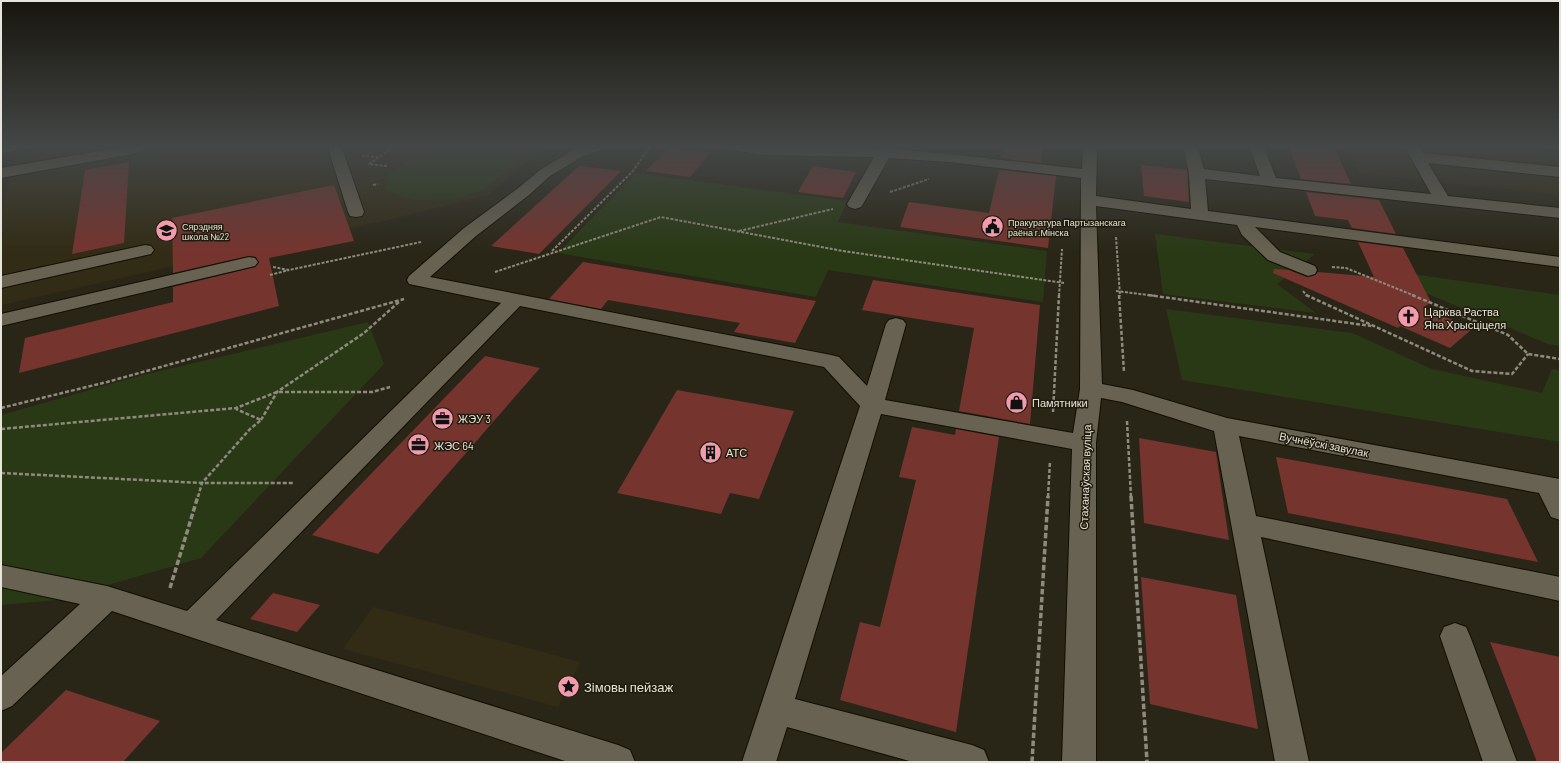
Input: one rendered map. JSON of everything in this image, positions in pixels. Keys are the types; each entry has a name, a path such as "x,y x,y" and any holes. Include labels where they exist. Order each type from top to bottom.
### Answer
{"street":[{"path":"346,181 356,212"},
{"path":"537,181 470,232 416,280 831,362 872,405 1084,443"},
{"path":"855,204 869,181"},
{"name":"Стаханаўская вуліца","path":"1079,762 1084,443 1091,389 1089,181"},
{"path":"1197,181 1200,215"},
{"path":"1257,181 1560,213"},
{"path":"1431,181 1442,200"},
{"path":"1088,200 1560,262"},
{"path":"1244,220 1248,231 1274,256 1308,270"},
{"path":"1,282 145,250"},
{"path":"1,320 249,262"},
{"path":"192,625 516,299"},
{"path":"760,762 896,324"},
{"name":"Вучнёўскі завулак","path":"1091,389 1125,395 1225,426 1554,487"},
{"path":"1225,426 1292,762"},
{"path":"1554,487 1560,510"},
{"path":"1245,524 1560,589"},
{"path":"1,576 107,598 618,762"},
{"path":"1,696 107,598"},
{"path":"1455,636 1500,762"},
{"path":"776,709 972,762"}],"path":[{"path":"550,253 624,181"},
{"path":"736,231 855,204 923,181"},
{"path":"1113,203 1120,292 1147,762"},
{"path":"249,262 289,270 470,232"},
{"path":"843,251 1060,283"},
{"path":"1528,354 1512,374 1472,371 1307,297 1295,279 1314,266 1346,268 1508,335 1528,354 1560,359"},
{"path":"1137,294 1371,326"},
{"path":"1,430 236,408 277,392 364,333 401,300"},
{"path":"277,392 372,392 394,386"},
{"path":"161,615 202,484 250,429 261,420 277,392"},
{"path":"236,408 261,420"},
{"path":"1,473 202,484 334,482"}],"shaded area":[{"name":"Сярэдняя школа №22","path":"9,181 505,181 488,195 380,222 286,241 1,305 1,211"},
{"path":"1429,181 1560,181 1560,195"},
{"path":"373,607 580,662 558,707 343,649"}],"green space":[{"path":"387,181 494,181 483,190 454,199 413,200 386,190"},
{"path":"629,181 693,181 847,201 838,222 1047,251 1043,302 828,270 816,297 558,253"},
{"path":"1155,234 1315,254 1277,284 1316,313 1163,294"},
{"path":"1390,271 1560,295 1560,346 1548,344 1387,277"},
{"path":"1166,309 1352,333 1432,369 1542,393 1552,369 1560,370 1560,442 1182,380"},
{"path":"368,322 384,364 201,558 56,600 1,605 1,415 139,376"}],"building":[{"path":"83,181 128,181 124,243 72,254"},
{"path":"563,181 612,181 539,254 491,246"},
{"path":"805,181 852,181 843,198 798,192"},
{"path":"997,181 1055,181 1048,248 900,227 909,202 989,213"},
{"path":"1143,181 1188,181 1189,202 1144,196"},
{"path":"1317,181 1349,181 1351,184"},
{"path":"334,185 354,241 269,258 279,306 19,373 25,338 173,302 173,287 255,267 259,263 256,257 249,256 173,273 172,218"},
{"path":"1306,192 1379,200 1396,234 1352,228 1348,220 1315,216"},
{"name":"Царква Раства Яна Хрысціцеля","path":"1358,242 1403,248 1431,302 1423,308 1473,328 1450,348 1400,326 1398,328 1273,273 1274,269 1289,270 1307,277 1315,275 1318,272 1374,277"},
{"path":"583,262 816,301 795,343 734,332 740,323 608,300 601,309 549,299"},
{"path":"873,280 1040,305 1030,424 959,411 974,328 862,310"},
{"path":"485,356 540,368 378,554 312,535"},
{"name":"АТС","path":"677,390 794,411 759,499 730,493 721,514 617,493"},
{"path":"912,427 955,435 956,429 999,437 956,732 840,700 860,622 880,627 916,480 899,477"},
{"path":"1139,438 1216,452 1229,540 1144,523"},
{"path":"1276,457 1507,499 1538,562 1288,513"},
{"path":"1141,577 1236,595 1258,729 1150,704"},
{"path":"273,593 320,605 297,632 250,619"},
{"path":"1490,642 1560,657 1560,762 1537,762"},
{"path":"66,690 160,721 123,762 1,762 1,753"}],"place":[{"name":"Пракуратура Партызанскага раёна г.Мінска","path":"992,227"},
{"name":"Сярэдняя школа №22","path":"167,231"},
{"name":"Царква Раства Яна Хрысціцеля","path":"1409,317"},
{"name":"Памятники","path":"1017,402"},
{"name":"ЖЭУ 3","path":"443,418"},
{"name":"ЖЭС 64","path":"418,445"},
{"name":"АТС","path":"710,452"},
{"name":"Зімовы пейзаж","path":"568,687"}]}
